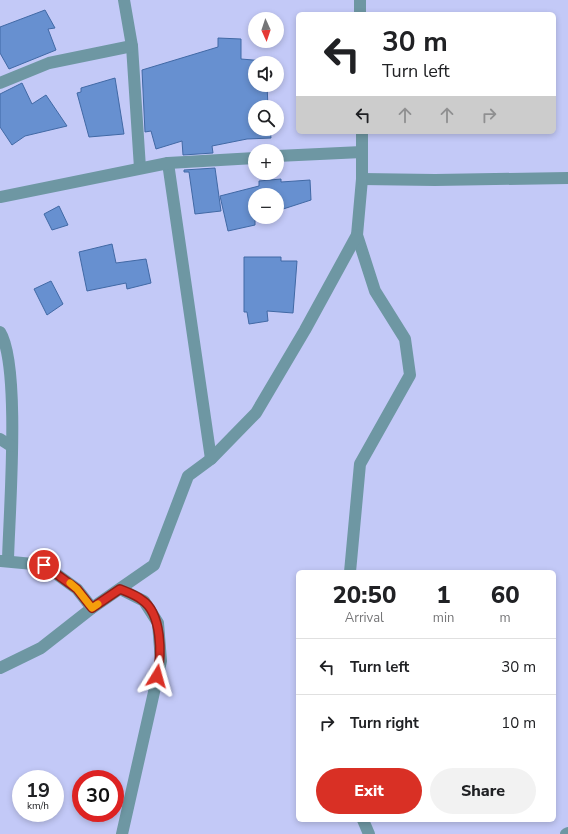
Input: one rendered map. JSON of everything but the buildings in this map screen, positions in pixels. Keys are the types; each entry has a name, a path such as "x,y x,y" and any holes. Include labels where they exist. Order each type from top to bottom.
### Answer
{"street":[{"path":"124,0 132,46 140,168"},
{"path":"360,0 360,12"},
{"path":"0,84 49,63 132,46"},
{"path":"0,668 40,648 92,608 154,565 188,476 211,459 256,413 305,330 357,235 362,179 362,134"},
{"path":"284,156 362,152"},
{"path":"0,197 168,163 248,158"},
{"path":"168,163 211,459"},
{"path":"362,179 435,180 568,178"},
{"path":"350,570 360,464 410,375 405,339 376,291 357,235"},
{"path":"0,332 3,336 9,358 12,400 11,446 4,560 44,565 77,589 92,608"},
{"path":"0,439 11,446"},
{"path":"120,589 144,601 158,623 161,661 122,834"},
{"path":"364,822 369,834"}],"slow traffic":[{"path":"70,583 77,589 92,608 98,604"}],"route":[{"path":"44,565 77,589 92,608 120,589 144,601 158,623 161,661 157,676"}]}
